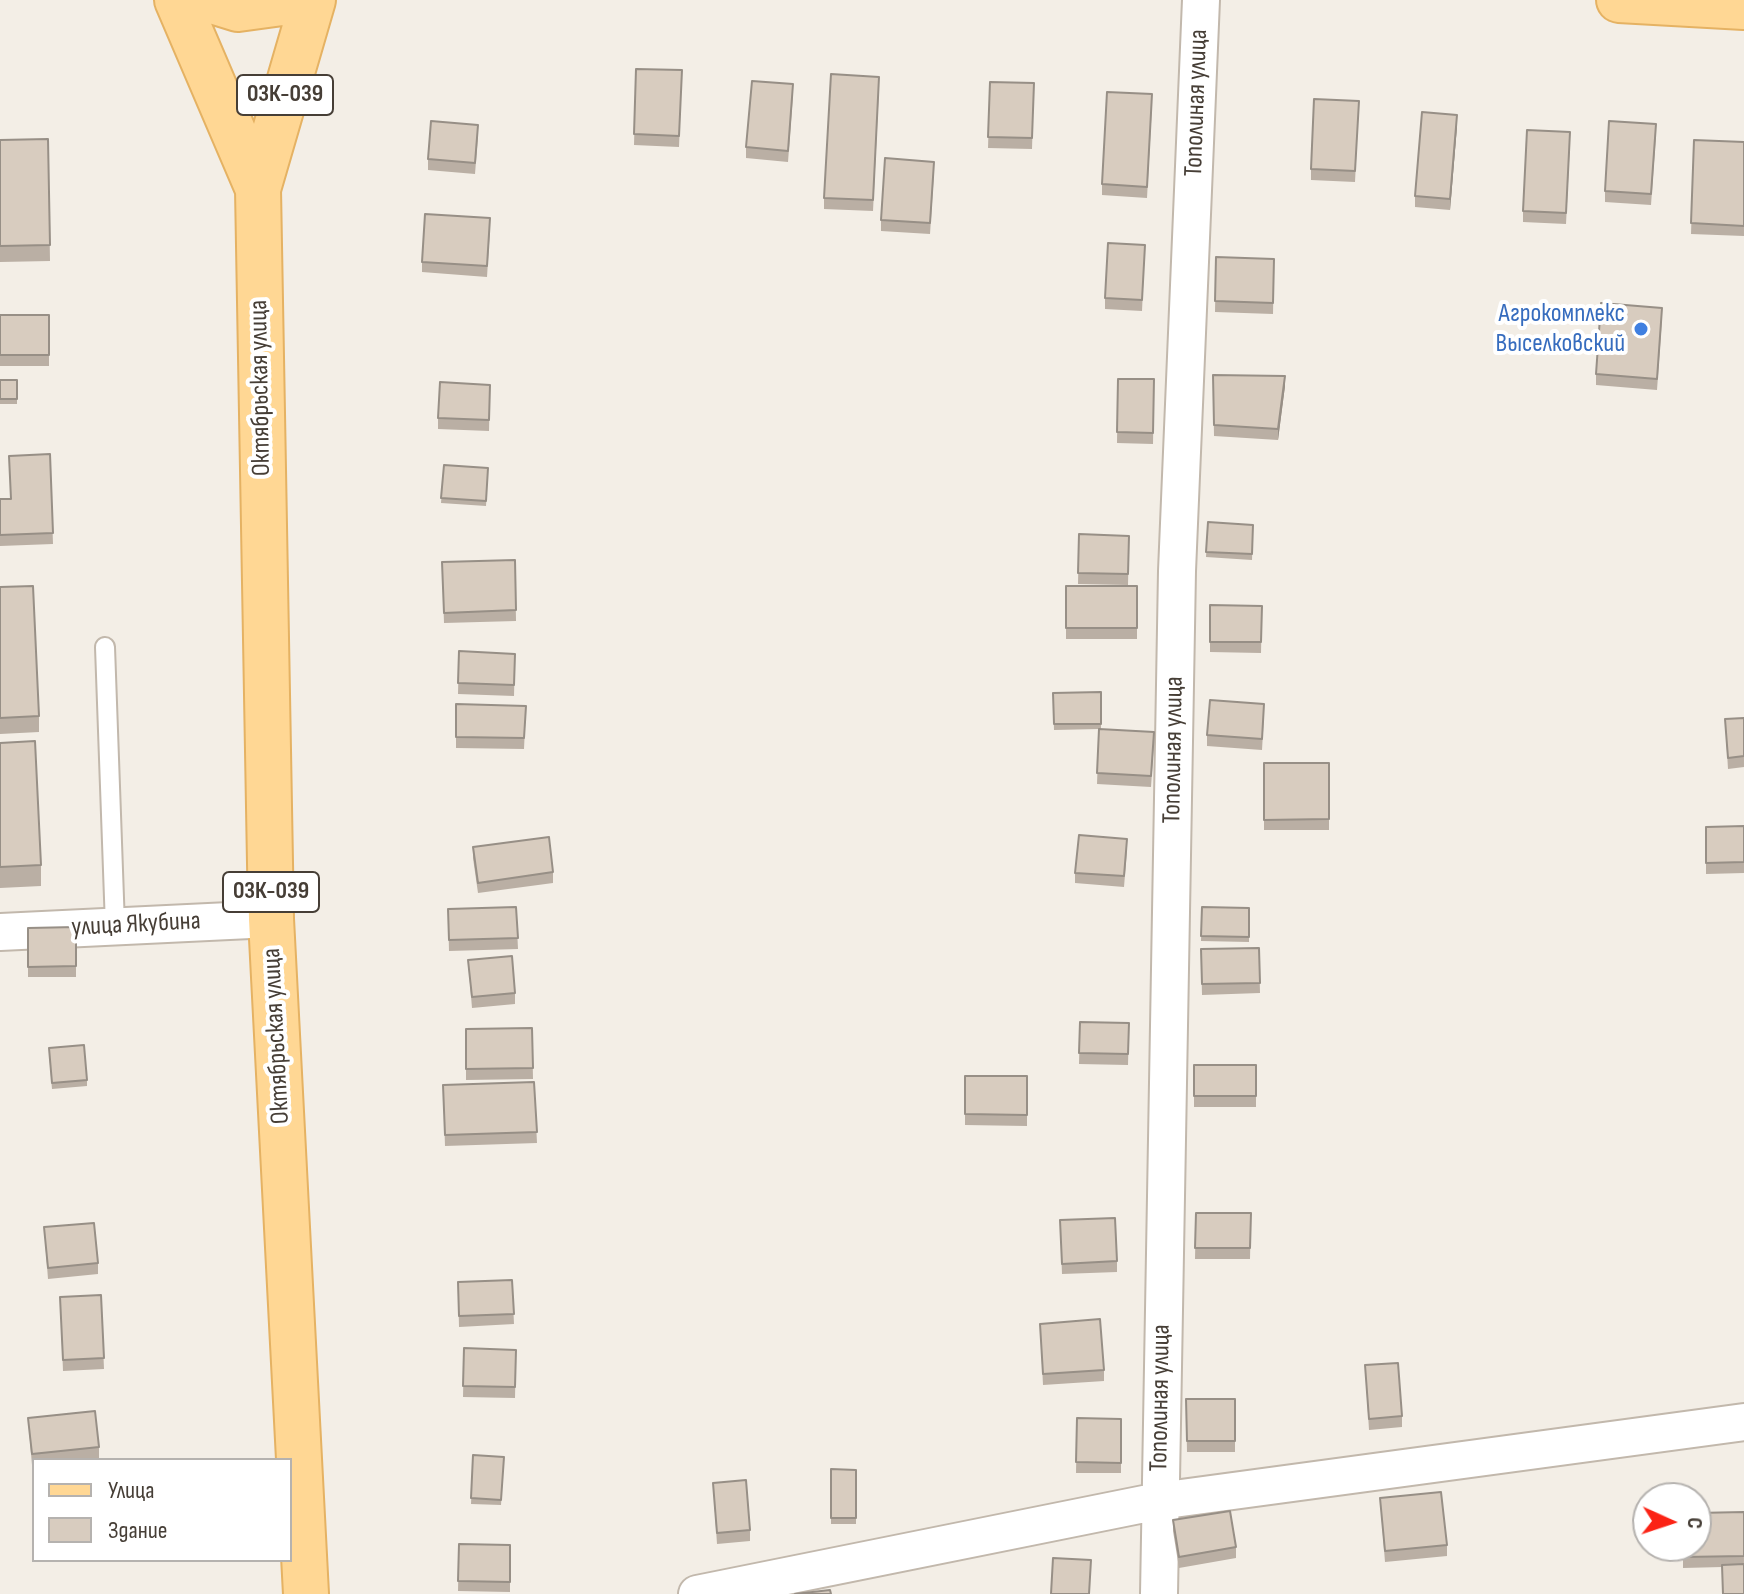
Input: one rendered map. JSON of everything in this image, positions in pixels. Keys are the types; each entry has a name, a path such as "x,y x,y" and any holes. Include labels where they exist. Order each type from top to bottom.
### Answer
{"main road":[{"name":"Октябрьская улица","path":"177,0 258,189"},
{"path":"209,0 238,9 287,0"},
{"name":"Октябрьская улица","path":"306,1594 271,919 258,189 313,0"},
{"path":"1619,0 1744,7"}],"street":[{"name":"Тополиная улица","path":"1159,1594 1177,571 1201,0"},
{"name":"улица Якубина","path":"0,932 271,919"},
{"name":"Тополиная улица","path":"697,1594 1159,1501 1744,1422"}],"lane":[{"path":"105,647 115,926"}],"building":[{"path":"636,69 682,70 679,136 634,134"},
{"path":"831,74 879,77 873,200 824,198"},
{"path":"752,81 793,84 788,151 746,147"},
{"path":"990,82 1034,83 1032,138 988,137"},
{"path":"1107,92 1152,94 1147,187 1102,184"},
{"path":"1314,99 1359,101 1355,171 1311,169"},
{"path":"1422,112 1457,115 1450,199 1415,196"},
{"path":"431,121 478,125 475,163 428,159"},
{"path":"1609,121 1656,124 1651,194 1605,191"},
{"path":"1527,130 1570,132 1566,213 1523,211"},
{"path":"48,139 50,245 0,246 0,140"},
{"path":"1694,140 1744,142 1744,226 1691,223"},
{"path":"885,158 934,162 930,223 881,220"},
{"path":"425,214 490,218 487,266 422,262"},
{"path":"1108,243 1145,245 1142,300 1105,298"},
{"path":"1216,257 1274,259 1273,303 1215,301"},
{"path":"1601,303 1662,308 1657,379 1596,374"},
{"path":"0,315 49,315 49,355 0,355"},
{"path":"1213,375 1285,376 1278,429 1214,425"},
{"path":"1118,379 1154,379 1153,433 1117,432"},
{"path":"0,380 17,380 17,399 0,399"},
{"path":"440,382 490,385 489,420 438,418"},
{"path":"50,454 53,533 0,535 0,499 11,499 9,456"},
{"path":"444,465 488,468 486,501 441,498"},
{"path":"1208,522 1253,525 1252,554 1206,552"},
{"path":"1079,534 1129,536 1128,574 1078,573"},
{"path":"515,560 516,610 444,613 442,562"},
{"path":"33,586 39,716 0,718 0,587"},
{"path":"1066,586 1137,586 1137,628 1066,628"},
{"path":"1210,605 1262,606 1261,642 1210,642"},
{"path":"459,651 515,654 514,685 458,683"},
{"path":"1101,692 1101,724 1054,724 1053,693"},
{"path":"1210,700 1264,704 1262,739 1207,735"},
{"path":"456,704 526,706 524,738 456,737"},
{"path":"1744,718 1744,756 1728,758 1725,719"},
{"path":"1099,729 1154,732 1151,776 1097,773"},
{"path":"35,741 41,865 0,867 0,743"},
{"path":"1264,763 1329,763 1329,819 1264,820"},
{"path":"1744,826 1744,862 1706,863 1706,827"},
{"path":"1079,835 1127,839 1124,876 1075,873"},
{"path":"549,837 553,872 478,883 473,847"},
{"path":"516,907 518,938 449,940 448,909"},
{"path":"1202,907 1249,908 1249,937 1201,936"},
{"path":"76,927 76,966 28,967 28,928"},
{"path":"1259,948 1260,983 1202,984 1201,949"},
{"path":"512,956 515,993 472,997 468,960"},
{"path":"1080,1022 1129,1023 1128,1054 1079,1053"},
{"path":"532,1028 533,1068 466,1069 466,1029"},
{"path":"84,1045 87,1080 52,1083 49,1048"},
{"path":"1194,1065 1256,1065 1256,1096 1194,1096"},
{"path":"965,1076 1027,1076 1027,1115 965,1114"},
{"path":"534,1082 537,1132 445,1135 443,1085"},
{"path":"1196,1213 1251,1213 1250,1248 1195,1248"},
{"path":"1115,1218 1117,1261 1062,1264 1060,1220"},
{"path":"94,1223 98,1263 48,1268 44,1227"},
{"path":"512,1280 514,1314 459,1316 458,1282"},
{"path":"101,1295 104,1358 63,1360 60,1297"},
{"path":"1100,1319 1104,1370 1043,1374 1040,1324"},
{"path":"464,1348 516,1350 515,1387 463,1386"},
{"path":"1398,1363 1402,1416 1369,1419 1365,1365"},
{"path":"1186,1399 1235,1399 1235,1441 1187,1441"},
{"path":"95,1411 99,1447 32,1454 28,1418"},
{"path":"1077,1418 1121,1419 1121,1463 1076,1462"},
{"path":"473,1455 504,1457 501,1500 471,1498"},
{"path":"831,1469 856,1470 856,1518 831,1518"},
{"path":"746,1480 750,1530 717,1533 713,1483"},
{"path":"1441,1492 1447,1545 1385,1551 1380,1498"},
{"path":"1230,1511 1236,1547 1179,1557 1173,1520"},
{"path":"1744,1512 1744,1556 1712,1557 1712,1513"},
{"path":"459,1544 510,1545 510,1582 458,1581"},
{"path":"1053,1558 1091,1560 1089,1594 1051,1594"},
{"path":"1744,1564 1744,1594 1723,1594 1722,1565"},
{"path":"830,1590 831,1594 795,1594"}],"place":[{"name":"Агрокомплекс Выселковский","path":"1641,329"}]}
